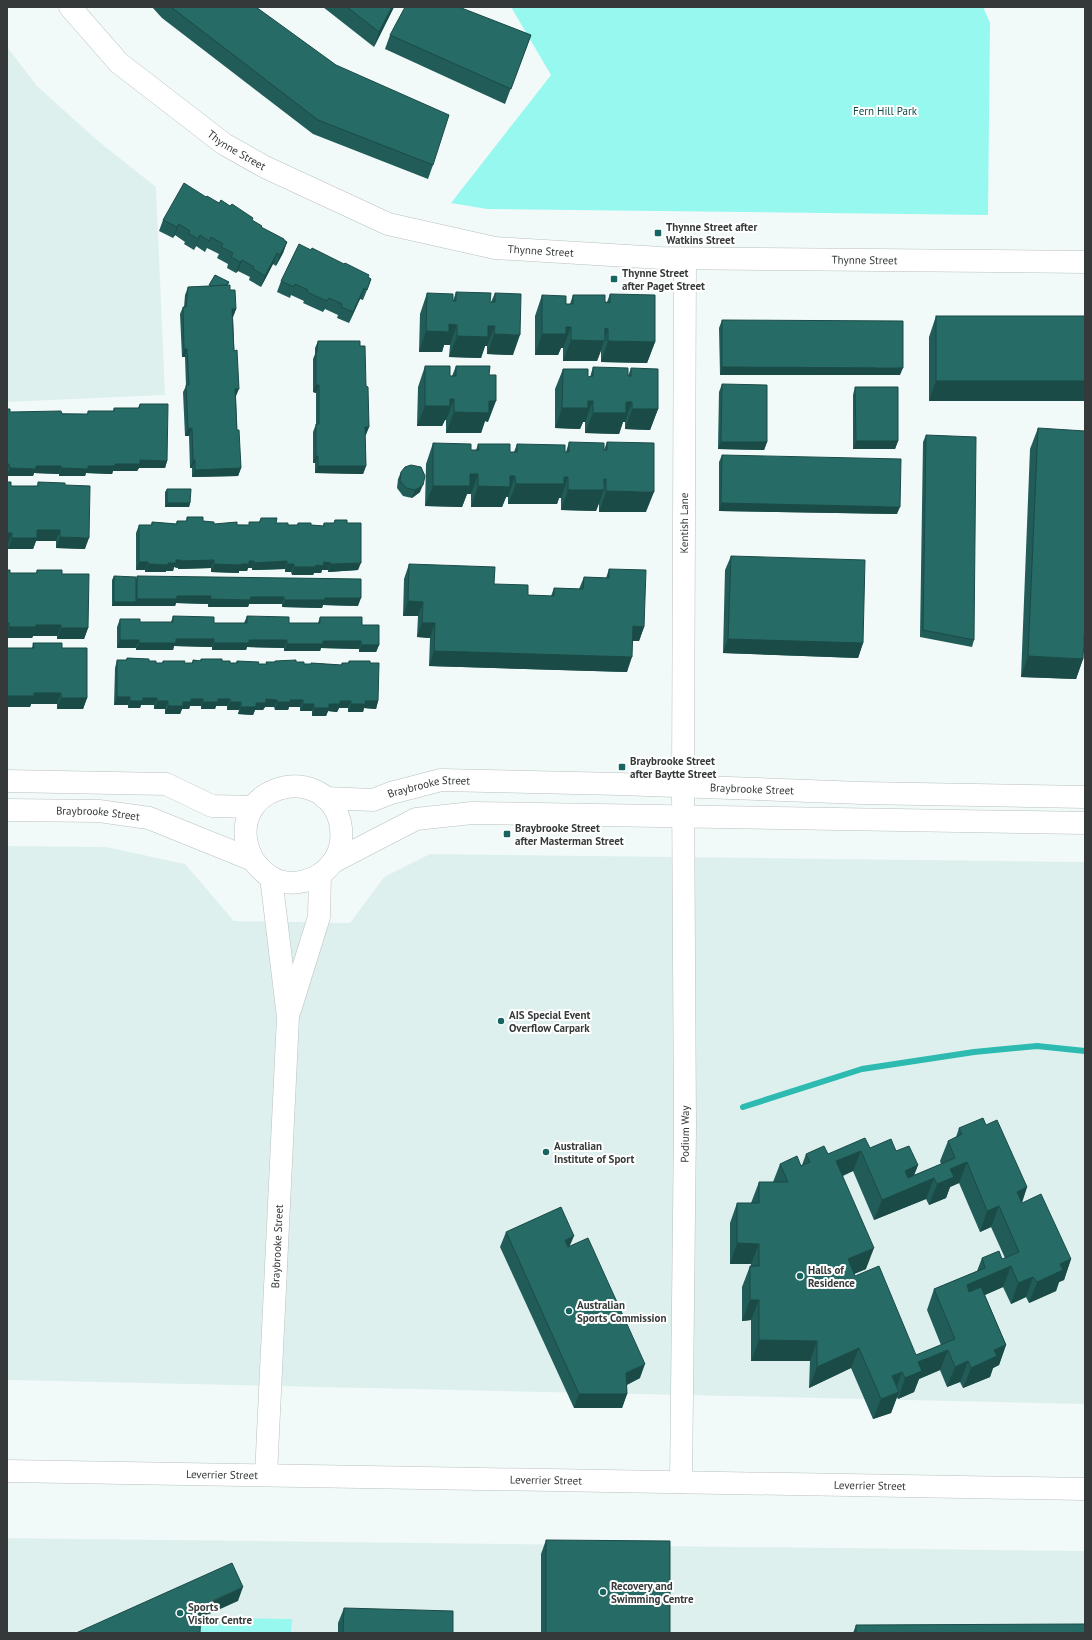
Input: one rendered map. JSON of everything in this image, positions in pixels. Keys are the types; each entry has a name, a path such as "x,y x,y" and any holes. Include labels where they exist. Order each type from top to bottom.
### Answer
{"street":[{"name":"Thynne Street","path":"70,7 119,63 224,144 265,167 388,224 494,248 686,259 1085,262"},
{"name":"Kentish Lane","path":"683,786 686,259"},
{"name":"Braybrooke Street","path":"325,798 373,800 391,793 442,780 683,786 862,793 1085,797"},
{"path":"7,781 166,784 212,806 253,807"},
{"path":"99,812 101,783"},
{"name":"Podium Way","path":"681,1482 685,1127 683,786"},
{"path":"326,868 340,846 341,829 338,817 333,807 325,798 316,792 305,788 288,787 271,791 261,798 253,807 247,822 245,839 248,850 253,860 261,870 271,877 283,882 296,883 308,880 326,868 416,819 472,813 1085,823"},
{"name":"Braybrooke Street","path":"7,810 99,812 149,818 253,860"},
{"name":"Braybrooke Street","path":"288,1017 319,918 326,868"},
{"name":"Braybrooke Street","path":"266,1475 276,1292 288,1017 271,877"},
{"name":"Leverrier Street","path":"7,1470 1085,1489"}],"shaded area":[{"path":"7,47 37,86 98,141 156,187 165,395 7,402"},
{"name":"Australian Institute of Sport","path":"7,846 106,847 185,864 234,921 350,923 384,877 430,854 1085,862 1085,1404 7,1380"},
{"path":"7,1538 1085,1551 1085,1633 7,1633"}],"green space":[{"name":"Fern Hill Park","path":"511,7 983,7 990,23 988,215 487,209 451,203 551,75"},
{"path":"224,1618 292,1619 291,1633 196,1633 196,1627"}],"building":[{"path":"171,7 256,7 336,65 449,115 433,165 318,120"},
{"path":"347,7 392,7 379,32"},
{"path":"405,7 459,7 531,35 511,89 390,35"},
{"path":"184,183 206,197 207,196 219,203 221,200 230,206 232,204 253,218 252,220 262,226 261,227 287,242 280,255 277,253 265,276 242,260 240,262 231,257 233,253 221,247 223,244 211,237 209,241 200,235 198,239 188,233 190,231 179,224 177,227 163,220"},
{"path":"299,244 311,250 312,248 369,275 368,277 371,279 367,290 364,288 353,312 341,307 342,304 329,298 327,301 307,292 308,290 295,284 294,287 281,281"},
{"path":"215,275 229,282 227,285 209,285"},
{"path":"230,285 230,290 235,290 236,309 232,309 234,351 237,350 239,389 235,389 241,468 195,470 195,460 193,460 192,428 188,429 186,385 189,385 187,349 184,349 183,307 186,307 188,287"},
{"path":"456,292 491,293 490,302 495,302 495,293 521,294 520,335 494,334 495,326 488,326 488,337 457,336 457,325 449,324 449,332 426,331 427,293 453,294 453,301 456,301"},
{"path":"610,294 655,295 655,342 608,341 608,329 605,328 605,341 571,340 571,327 566,327 566,334 542,334 542,295 566,296 566,304 573,304 573,295 605,295 605,302 610,303"},
{"path":"936,316 1085,316 1085,381 936,381"},
{"path":"722,320 903,321 903,368 722,367"},
{"path":"318,341 360,341 360,346 365,346 369,427 365,427 366,466 318,466 318,456 316,456 316,424 319,424 319,385 316,385 316,352"},
{"path":"425,366 450,366 450,376 456,376 456,366 490,366 489,375 496,375 496,401 489,401 489,413 454,412 454,399 450,399 450,406 425,406"},
{"path":"593,367 628,368 628,376 631,376 631,368 658,369 658,409 632,409 632,402 626,402 626,413 593,413 593,401 588,401 588,408 562,408 563,369 588,369 588,377 593,376"},
{"path":"722,384 767,385 767,442 721,442"},
{"path":"855,387 898,387 898,441 856,441"},
{"path":"140,404 168,404 167,461 140,460 140,464 88,466 88,469 61,468 61,466 36,466 36,469 10,468 9,464 7,464 7,409 10,409 10,412 61,411 62,414 88,414 88,411 114,411 114,408 139,408"},
{"path":"1038,428 1085,431 1085,622 1083,659 1028,656"},
{"path":"926,435 976,437 974,640 923,630"},
{"path":"569,442 604,443 604,450 607,450 607,442 654,443 654,492 606,491 606,479 604,479 604,490 568,490 568,477 564,477 564,484 516,484 515,476 510,476 510,487 478,486 478,474 470,474 470,486 433,486 433,443 471,444 471,450 479,450 478,444 510,444 510,452 517,452 517,444 565,445 565,452 569,452"},
{"path":"722,455 901,459 900,507 721,503"},
{"path":"411,465 421,467 425,476 423,485 415,490 406,488 400,481 401,472 405,467"},
{"path":"7,482 11,482 11,486 38,486 38,482 90,486 89,538 60,537 60,530 37,530 37,538 12,538 12,533 7,533"},
{"path":"167,489 191,489 190,503 167,503"},
{"path":"187,517 203,517 203,521 214,522 214,524 237,522 237,525 249,525 249,522 260,522 261,518 277,518 276,523 288,523 288,525 311,523 311,525 324,526 324,523 334,523 335,520 347,520 347,523 361,523 361,563 331,564 324,562 323,566 316,565 316,567 294,567 294,564 287,564 287,561 254,563 254,561 249,561 249,564 241,565 214,564 214,560 176,560 176,563 168,563 168,565 139,562 139,525 152,525 152,522 177,524 177,521 187,521"},
{"path":"731,556 865,560 863,643 728,639"},
{"path":"409,564 495,567 494,584 528,585 528,595 554,596 554,588 583,589 584,577 609,578 609,569 646,570 644,627 633,626 632,657 434,651 435,623 422,623 423,602 408,601"},
{"path":"7,570 10,570 10,573 37,573 37,570 62,570 62,574 89,574 88,628 61,628 61,625 9,627 9,623 7,623"},
{"path":"114,576 136,577 136,602 114,602"},
{"path":"137,576 361,579 361,598 285,600 284,597 251,597 250,600 210,599 211,596 177,596 177,599 137,599"},
{"path":"173,616 214,617 214,623 247,623 247,616 289,617 289,623 320,623 320,617 362,617 362,625 379,625 379,645 361,645 361,641 323,641 323,644 287,644 287,640 249,640 249,643 214,643 214,639 176,639 176,643 139,643 139,640 120,640 120,619 140,619 140,622 173,622"},
{"path":"33,643 62,643 62,648 87,648 87,698 61,698 61,693 34,693 34,696 7,696 7,648 34,648"},
{"path":"127,658 149,659 149,661 156,661 156,663 163,663 163,661 185,661 184,663 193,663 193,660 201,661 201,659 222,659 222,661 230,661 230,663 237,663 237,661 267,664 266,662 296,660 296,662 304,662 304,664 342,665 342,663 349,663 349,661 370,661 370,663 379,663 378,701 365,701 366,704 351,704 351,701 340,701 340,704 329,704 329,708 314,708 314,704 303,704 303,700 277,702 277,700 266,699 266,703 256,703 256,707 241,707 241,702 230,702 230,699 218,699 218,702 203,702 203,699 191,699 191,702 183,702 183,706 168,706 168,701 157,701 157,698 143,698 143,701 130,701 130,697 117,697 117,660 127,660"},
{"name":"Halls of Residence","path":"983,1118 986,1125 997,1120 1027,1187 1017,1192 1022,1203 1041,1194 1071,1259 1060,1264 1063,1270 1037,1282 1033,1277 1018,1283 1011,1266 967,1285 969,1292 981,1287 1006,1345 994,1350 997,1356 971,1368 968,1361 955,1367 948,1350 918,1362 922,1371 905,1378 902,1372 892,1376 899,1392 881,1399 859,1348 817,1367 817,1341 759,1340 759,1300 750,1300 750,1266 759,1266 759,1244 737,1243 737,1203 759,1203 759,1182 788,1182 780,1164 797,1156 801,1166 810,1162 806,1154 824,1146 828,1154 865,1138 870,1148 891,1139 896,1151 909,1146 918,1165 905,1171 908,1178 955,1158 948,1141 962,1134 959,1128","holes":["861,1151 882,1200 934,1178 937,1184 954,1177 950,1169 967,1162 987,1211 999,1206 1019,1252 1002,1259 999,1251 982,1258 985,1268 934,1289 955,1339 916,1355 879,1266 855,1276 848,1259 874,1248 836,1161"]},
{"name":"Australian Sports Commission","path":"561,1207 574,1236 565,1240 568,1247 588,1238 645,1364 626,1373 627,1394 579,1394 506,1232"},
{"name":"Recovery and Swimming Centre","path":"546,1540 670,1541 670,1633 546,1633"},
{"path":"232,1563 243,1587 193,1610 194,1616 201,1613 200,1633 76,1633"},
{"path":"344,1608 453,1611 453,1633 343,1633"},
{"path":"1085,1624 1085,1633 856,1633 856,1625"}],"waterway":[{"path":"743,1107 862,1069 974,1052 1037,1046 1085,1051"}],"place":[{"name":"Thynne Street after Watkins Street","path":"658,233"},
{"name":"Thynne Street after Paget Street","path":"614,279"},
{"name":"Braybrooke Street after Baytte Street","path":"622,767"},
{"name":"Braybrooke Street after Masterman Street","path":"507,834"},
{"name":"AIS Special Event Overflow Carpark","path":"501,1021"},
{"name":"Australian Institute of Sport","path":"546,1152"},
{"name":"Halls of Residence","path":"800,1276"},
{"name":"Australian Sports Commission","path":"569,1311"},
{"name":"Recovery and Swimming Centre","path":"603,1592"},
{"name":"Sports Visitor Centre","path":"180,1613"}]}
